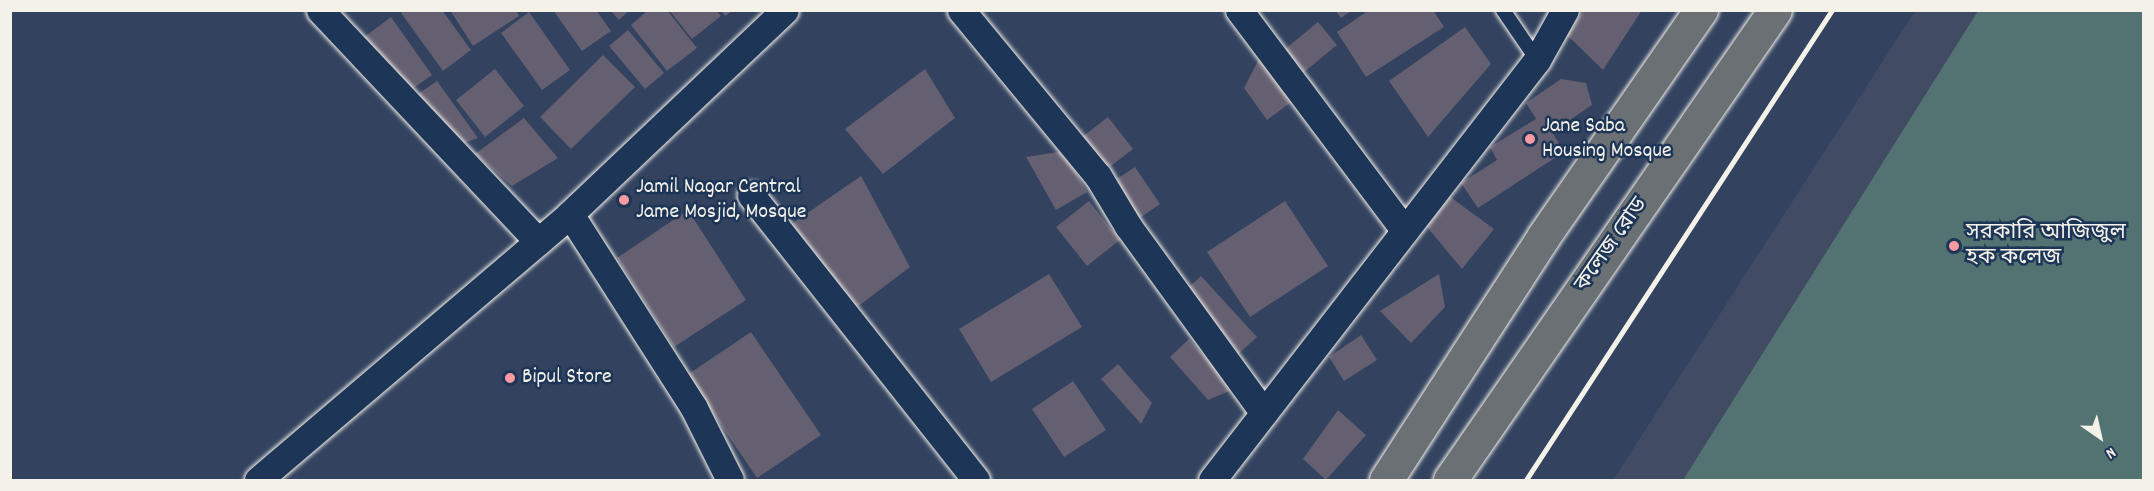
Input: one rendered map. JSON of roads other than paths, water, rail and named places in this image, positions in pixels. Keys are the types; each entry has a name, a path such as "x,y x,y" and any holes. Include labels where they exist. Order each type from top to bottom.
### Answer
{"highway":[{"path":"1386,480 1543,237 1701,10"},
{"name":"কলেজ রোড","path":"1450,480 1775,10"}],"street":[{"path":"320,10 538,241"},
{"path":"258,480 570,214 785,10"},
{"path":"961,10 1098,176 1128,226 1264,413"},
{"path":"1239,10 1405,231"},
{"path":"1212,480 1537,60 1565,10"},
{"path":"751,195 976,480"},
{"path":"570,214 694,408 730,480"}],"lane":[{"path":"1503,10 1537,60"}],"railway":[{"path":"1526,480 1832,10"}],"place":[{"name":"Jane Saba Housing Mosque","path":"1530,139"},
{"name":"Jamil Nagar Central Jame Mosjid, Mosque","path":"624,200"},
{"name":"সরকারি আজিজুল হক কলেজ","path":"1954,246"},
{"name":"Bipul Store","path":"510,378"}]}
